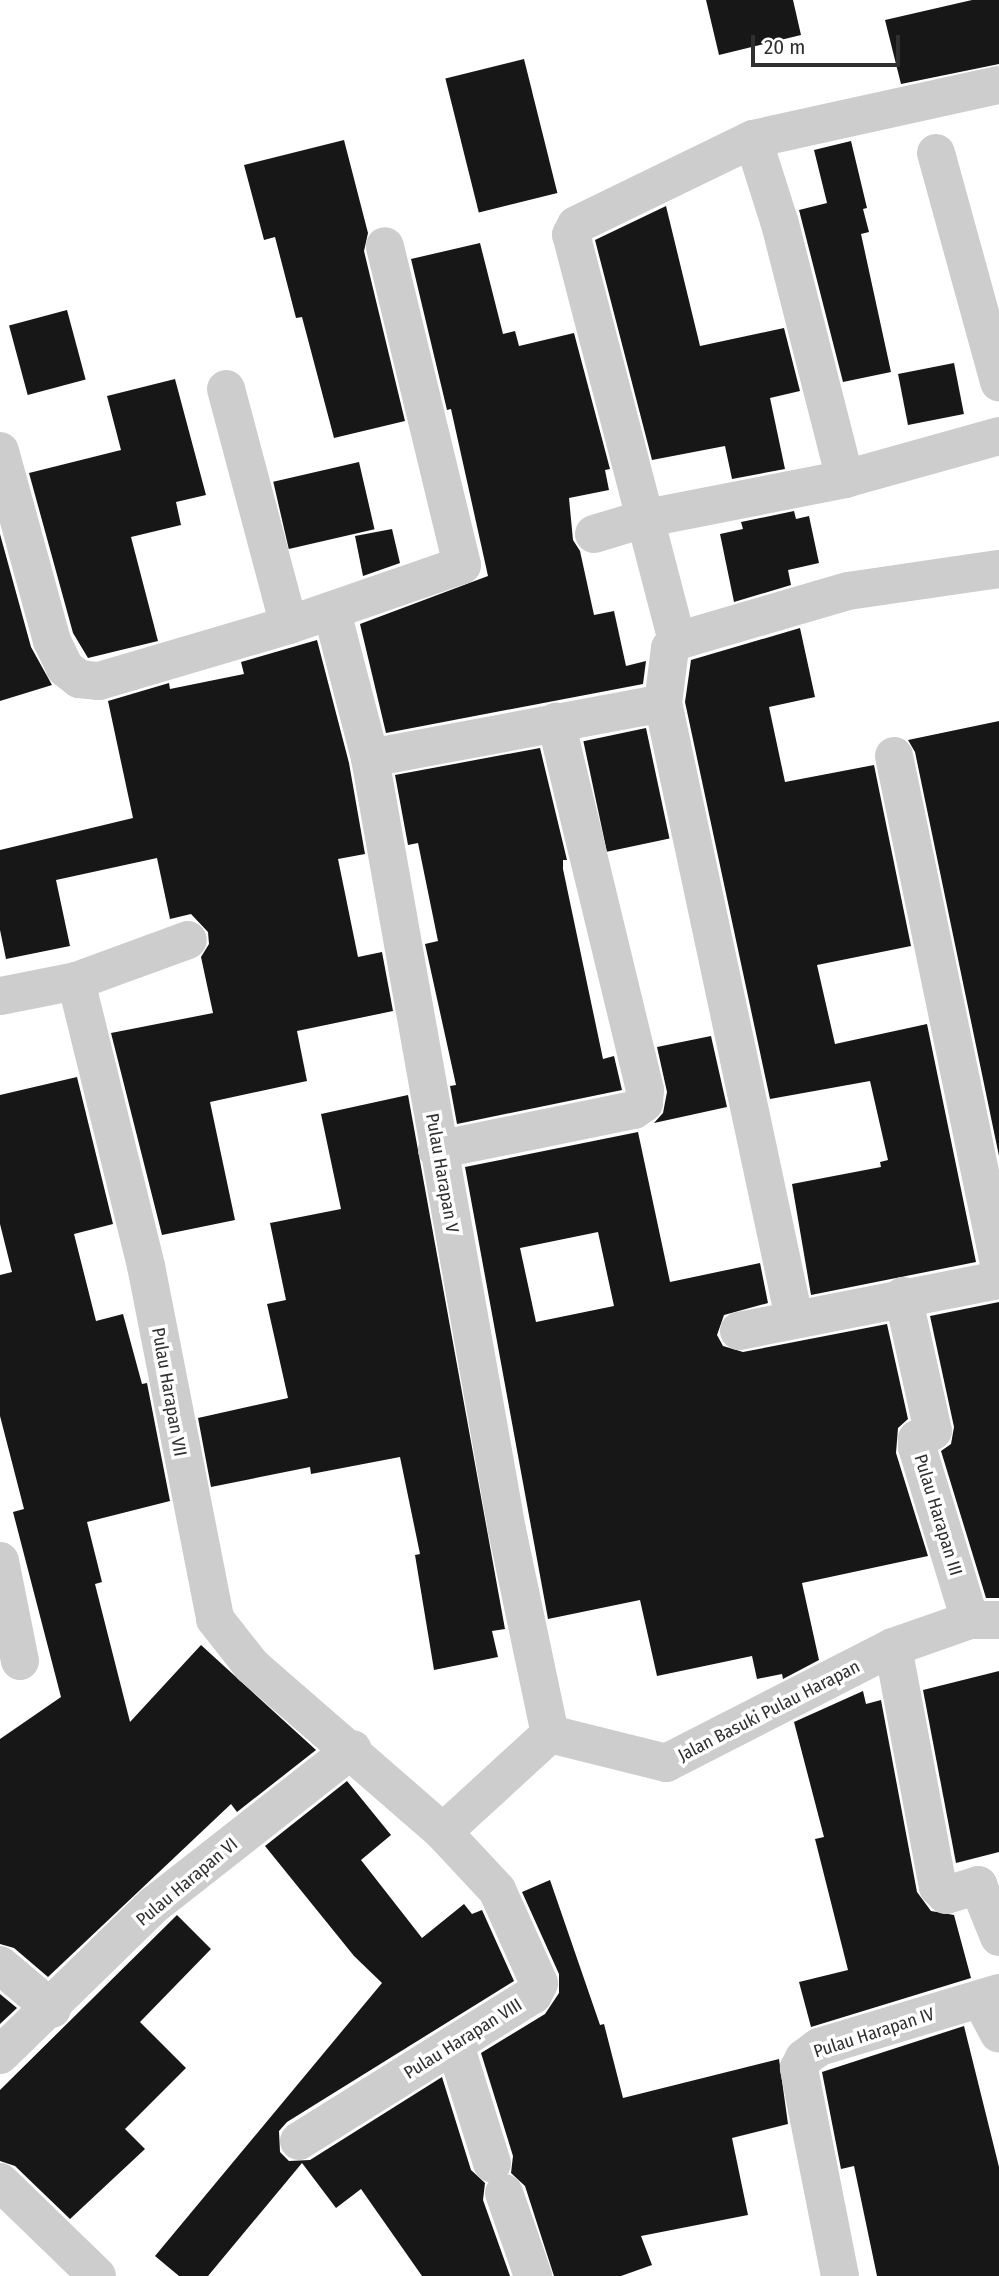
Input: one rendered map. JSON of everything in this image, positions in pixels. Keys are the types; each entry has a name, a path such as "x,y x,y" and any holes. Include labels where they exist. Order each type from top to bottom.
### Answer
{"street":[{"path":"794,1318 663,703 667,659 677,641 571,235 583,220 753,139 999,85"},
{"path":"753,139 779,221 845,479"},
{"path":"936,153 999,382"},
{"path":"0,451 52,641 65,668 79,679 99,681 289,625 462,565 385,246"},
{"path":"226,389 289,625"},
{"path":"594,534 647,519 845,479 999,436"},
{"path":"677,641 848,591 999,569"},
{"name":"Pulau Harapan V","path":"332,612 370,758 507,1530 550,1734"},
{"path":"370,758 663,703"},
{"path":"438,1150 634,1110 643,1102 645,1090 556,722"},
{"path":"894,757 999,1264"},
{"path":"0,996 76,981 188,940"},
{"name":"Pulau Harapan VII","path":"76,981 146,1266 215,1619 252,1666 353,1749"},
{"path":"738,1331 903,1296 999,1280"},
{"name":"Pulau Harapan III","path":"903,1296 933,1432 917,1439 916,1447 985,1620"},
{"path":"0,1561 20,1661"},
{"name":"Jalan Basuki Pulau Harapan","path":"550,1734 666,1763 893,1647 985,1620"},
{"path":"893,1647 938,1887 946,1895 978,1885 985,1892 999,1937"},
{"path":"353,1749 443,1832 550,1734"},
{"name":"Pulau Harapan VI","path":"0,2056 52,2009 155,1904 353,1749"},
{"name":"Pulau Harapan VIII","path":"299,2141 533,1995 539,1983 497,1891 443,1832"},
{"path":"0,1965 52,2009"},
{"path":"990,1997 999,2034"},
{"name":"Pulau Harapan IV","path":"841,2276 799,2068 804,2058 819,2047 990,1997"},
{"path":"455,2045 533,2276"},
{"path":"0,2182 97,2276"}],"building":[{"path":"706,0 793,0 801,35 719,55"},
{"path":"972,0 999,0 999,64 901,84 885,20"},
{"path":"524,59 557,193 479,212 445,79"},
{"path":"344,140 368,233 364,251 405,421 334,438 302,317 296,318 275,237 264,240 244,165"},
{"path":"851,141 867,208 863,209 869,232 861,234 891,372 843,382 799,210 827,203 814,150"},
{"path":"666,206 700,346 784,328 800,391 770,398 785,469 732,479 725,446 652,460 595,240"},
{"path":"480,243 503,334 515,331 519,346 574,333 610,469 605,470 609,490 569,498 573,540 580,551 594,615 614,611 626,666 646,661 643,684 386,733 360,624 488,576 451,409 447,410 411,259"},
{"path":"67,310 86,380 28,395 9,326"},
{"path":"954,363 964,414 908,425 898,374"},
{"path":"175,379 206,495 176,502 181,525 131,537 158,641 88,658 73,633 29,473 121,450 107,396"},
{"path":"359,462 375,529 289,549 273,482"},
{"path":"794,511 796,519 809,516 819,563 788,570 791,585 734,602 720,534 743,529 741,522"},
{"path":"392,529 400,563 363,576 355,536"},
{"path":"0,534 31,647 52,685 0,701"},
{"path":"800,628 815,697 769,707 785,782 874,765 911,946 817,965 835,1044 927,1024 976,1262 811,1295 792,1184 881,1167 880,1162 888,1160 870,1081 770,1099 685,702 691,660"},
{"path":"317,640 349,763 365,854 338,859 358,957 382,952 393,1011 297,1031 307,1081 210,1102 235,1220 162,1235 111,1033 213,1013 201,957 209,944 208,932 191,914 170,919 157,858 56,880 70,946 6,959 0,930 0,850 133,818 108,701 169,683 170,689 244,674 241,662"},
{"path":"999,721 999,1156 915,752 908,740"},
{"path":"646,728 669,839 607,852 583,741"},
{"path":"540,748 567,860 563,860 563,869 603,1059 614,1056 622,1090 457,1124 450,1086 456,1085 425,944 438,941 418,843 408,845 395,775"},
{"path":"711,1036 727,1107 654,1123 663,1113 667,1092 657,1047"},
{"path":"77,1077 113,1224 74,1234 96,1321 123,1314 142,1384 147,1383 170,1501 87,1522 102,1582 95,1584 130,1722 201,1645 316,1750 237,1812 231,1804 48,1977 14,1948 0,1944 0,1739 61,1697 13,1512 24,1509 0,1416 0,1275 12,1272 0,1224 0,1095"},
{"path":"408,1095 505,1629 492,1631 498,1657 434,1670 415,1555 420,1554 400,1457 311,1474 310,1467 211,1487 198,1418 288,1398 267,1304 286,1300 270,1223 341,1209 321,1114"},
{"path":"638,1132 670,1282 760,1263 768,1303 724,1315 717,1335 723,1346 743,1352 887,1324 908,1419 898,1428 896,1453 928,1556 802,1583 819,1660 783,1679 782,1674 757,1679 752,1656 657,1676 640,1600 548,1619 465,1167","holes":["598,1232 614,1306 536,1322 520,1248"]},
{"path":"999,1302 999,1598 986,1598 941,1451 951,1444 954,1427 930,1316"},
{"path":"999,1671 999,1852 956,1863 923,1690"},
{"path":"863,1691 866,1704 881,1700 917,1892 931,1911 954,1915 971,1978 811,2027 799,1982 848,1970 815,1839 824,1837 794,1722"},
{"path":"347,1781 391,1835 361,1860 422,1938 464,1904 472,1914 482,1910 514,1981 287,2122 279,2131 280,2152 289,2161 310,2160 442,2077 471,2170 485,2183 483,2200 510,2276 422,2276 361,2189 336,2208 302,2163 208,2276 179,2276 155,2256 382,1983 354,1956 265,1846"},
{"path":"550,1880 600,2025 604,2024 623,2098 779,2059 788,2124 732,2138 748,2215 641,2236 652,2265 621,2276 554,2276 525,2186 511,2173 513,2156 481,2053 545,2014 559,1993 559,1974 522,1892"},
{"path":"177,1915 211,1949 140,2022 186,2068 125,2129 145,2149 70,2219 15,2166 0,2161 0,2090"},
{"path":"0,1994 17,2008 0,2024"},
{"path":"964,2026 999,2167 999,2276 877,2276 854,2166 841,2169 822,2072"}]}
